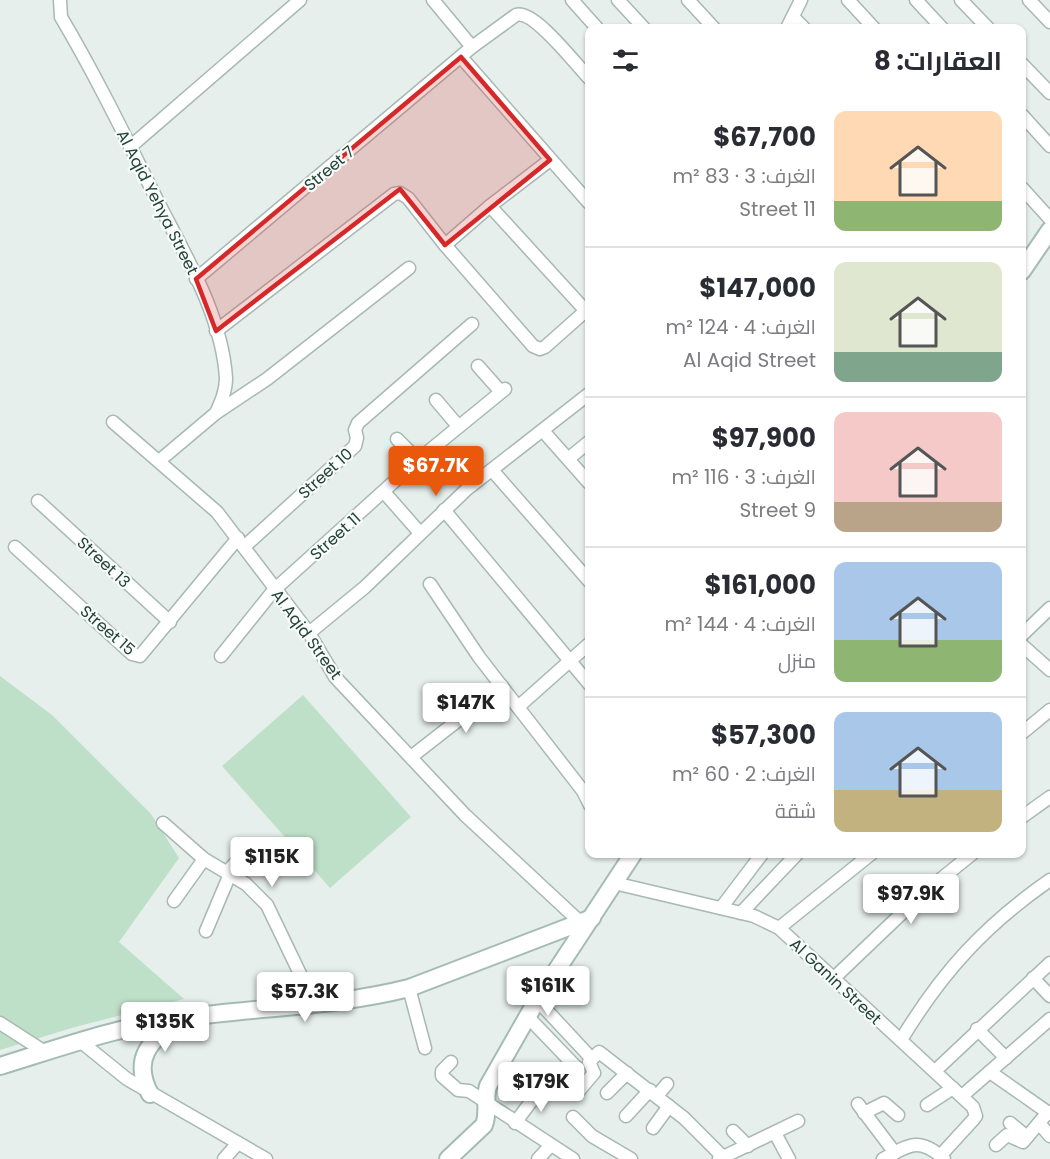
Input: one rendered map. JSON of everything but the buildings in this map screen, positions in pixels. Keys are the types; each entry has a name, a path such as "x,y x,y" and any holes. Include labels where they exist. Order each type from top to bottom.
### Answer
{"street":[{"name":"Al Aqid Yehya Street","path":"60,0 61,17 196,279 216,331 226,379 224,397 216,413"},
{"path":"130,147 300,0"},
{"path":"433,0 472,47"},
{"path":"572,0 593,24"},
{"path":"618,0 640,24"},
{"path":"688,0 710,24"},
{"path":"789,24 801,0"},
{"path":"848,0 870,24"},
{"path":"916,0 938,24"},
{"path":"961,0 984,24"},
{"path":"1029,0 1050,21"},
{"name":"Street 7","path":"196,279 472,47 510,18 522,13 534,20 585,74"},
{"path":"793,16 800,24"},
{"path":"461,57 585,198"},
{"path":"1026,67 1050,93"},
{"path":"1026,119 1050,146"},
{"path":"445,245 490,206 550,160"},
{"path":"1026,192 1050,219"},
{"path":"216,331 394,194 406,195 445,245 532,346 540,349 545,347 585,310"},
{"path":"490,206 585,306"},
{"path":"1026,262 1050,230"},
{"path":"159,461 216,413 267,380 409,268"},
{"name":"Street 10","path":"242,542 355,446 357,438 355,430 358,423 472,324"},
{"name":"Street 11","path":"221,656 274,590 418,460 503,390 478,366"},
{"path":"309,633 365,587 444,510 585,397"},
{"path":"436,400 458,426"},
{"name":"Al Aqid Street","path":"113,422 212,507 242,542 274,590 309,633 330,670 465,815 586,920"},
{"path":"544,432 585,478"},
{"path":"397,439 418,460"},
{"path":"568,459 585,445"},
{"path":"492,470 585,576"},
{"path":"384,492 420,533"},
{"name":"Street 13","path":"38,501 170,622"},
{"path":"444,510 585,680"},
{"name":"Street 15","path":"15,547 136,657 144,654 242,542"},
{"path":"430,584 502,686 585,797"},
{"path":"1026,631 1050,608"},
{"path":"518,707 585,647"},
{"path":"1026,649 1050,670"},
{"path":"411,757 502,686"},
{"path":"1026,730 1050,710"},
{"path":"1026,814 1050,797"},
{"path":"163,823 204,859 229,873 257,894 275,917 315,1005"},
{"path":"206,931 229,873 248,849"},
{"path":"448,1159 484,1125 487,1118 485,1104 488,1086 586,920 614,883 628,858"},
{"path":"721,908 759,858"},
{"path":"741,913 793,858"},
{"path":"779,928 866,858"},
{"path":"834,978 921,895 967,858"},
{"path":"174,901 204,859"},
{"path":"901,1040 942,977 966,949 993,923 1050,880"},
{"name":"Al Ganin Street","path":"614,883 741,913 779,928 973,1107 976,1116 942,1157"},
{"path":"0,1066 80,1041 181,1018 347,1002 409,988 586,920"},
{"path":"934,1071 1050,963"},
{"path":"1033,978 1050,996"},
{"path":"409,988 425,1048"},
{"path":"537,1000 592,1059"},
{"path":"528,1017 577,1068"},
{"path":"150,1094 142,1074 146,1052 151,1043 181,1018"},
{"path":"927,1105 957,1092 990,1072 1050,1019"},
{"path":"0,1023 45,1052"},
{"path":"977,1029 1006,1058"},
{"path":"80,1041 127,1079 150,1094 266,1159"},
{"path":"577,1093 594,1073 589,1063 601,1052 669,1106 721,1158 798,1122"},
{"path":"451,1062 442,1076 458,1090 469,1091 485,1104 573,1159"},
{"path":"990,1072 1049,1113 1022,1142 1007,1135 996,1145"},
{"path":"607,1093 627,1073"},
{"path":"515,1122 539,1091 550,1083"},
{"path":"626,1116 667,1084"},
{"path":"898,1114 884,1103 861,1108 887,1157 915,1144 931,1148 942,1157"},
{"path":"653,1128 669,1106"},
{"path":"573,1118 592,1136 631,1159"},
{"path":"1010,1123 1027,1137"},
{"path":"1039,1123 1050,1136"},
{"path":"733,1131 747,1146"},
{"path":"775,1133 789,1159"},
{"path":"224,1159 238,1143"},
{"path":"538,1159 550,1146"}],"highlighted area":[{"path":"461,57 550,160 445,245 400,189 216,331 196,279"}],"green space":[{"path":"0,676 52,715 151,814 179,858 119,942 184,999 75,1027 0,1050"},
{"path":"303,695 411,817 330,888 222,766"}]}
